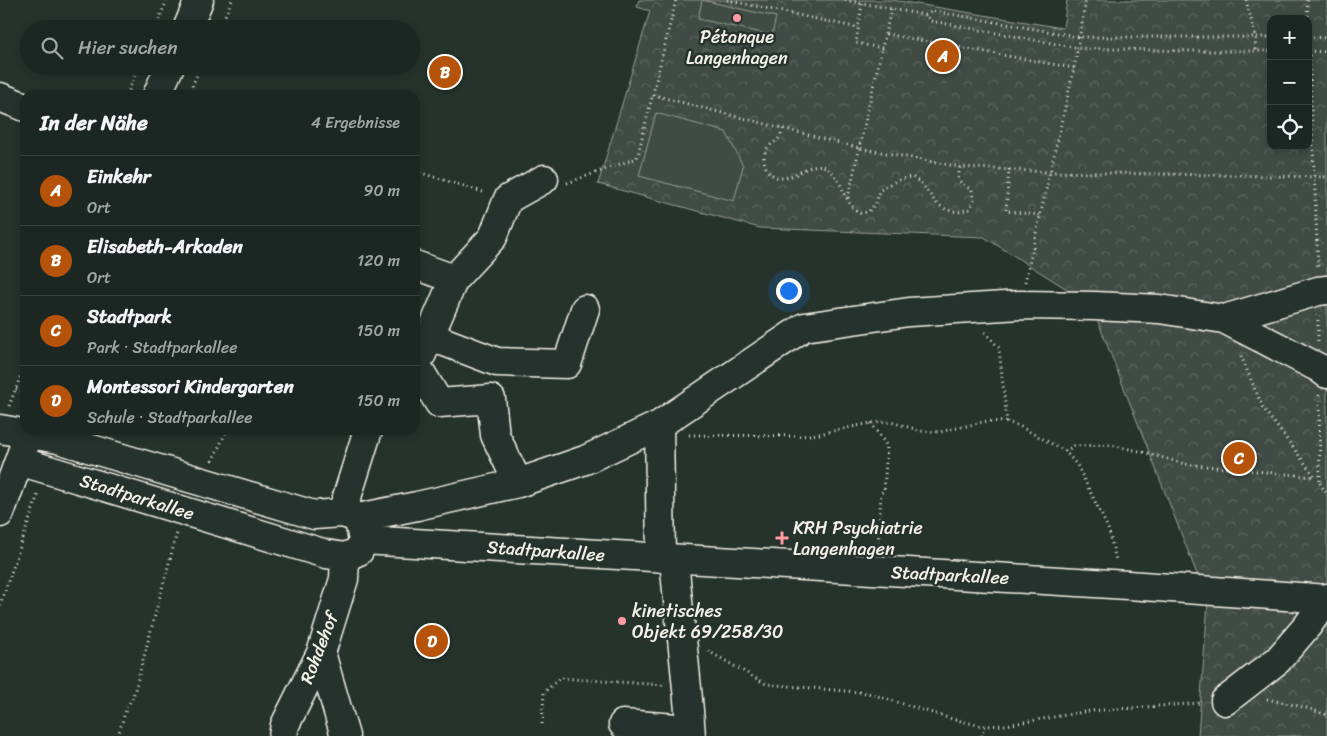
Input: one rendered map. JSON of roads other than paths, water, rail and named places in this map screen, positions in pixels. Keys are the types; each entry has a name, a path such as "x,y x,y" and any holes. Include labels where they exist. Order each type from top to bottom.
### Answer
{"street":[{"path":"191,20 199,0"},
{"path":"0,97 20,106"},
{"path":"420,357 454,279 493,236 508,199 544,179"},
{"path":"420,267 454,279"},
{"path":"1224,319 1323,290"},
{"path":"347,536 417,506 518,483 585,460 659,430 804,327 909,312 1020,305 1159,309 1224,319 1323,371"},
{"path":"429,336 497,362 567,364 585,309"},
{"path":"497,362 491,399 495,434 518,483"},
{"path":"420,373 439,403 491,399"},
{"name":"Stadtparkallee","path":"3,420 20,428"},
{"path":"623,724 691,732 681,636 667,559 659,430"},
{"path":"0,513 29,435"},
{"name":"Stadtparkallee","path":"42,435 314,515 347,536"},
{"name":"Rohdehof","path":"283,736 285,725 322,653 344,579 347,536 367,435"},
{"name":"Stadtparkallee","path":"18,462 183,511 347,536 667,559 876,570 1327,599"},
{"path":"1225,701 1278,660 1327,599"},
{"path":"322,653 345,736"}],"place":[{"name":"Pétanque Langenhagen","path":"737,18"},
{"name":"Einkehr","path":"943,56"},
{"name":"Elisabeth-Arkaden","path":"445,72"},
{"name":"Stadtpark","path":"1239,458"},
{"name":"KRH Psychiatrie Langenhagen","path":"782,538"},
{"name":"kinetisches Objekt 69/258/30","path":"622,621"},
{"name":"Montessori Kindergarten","path":"432,641"}]}
